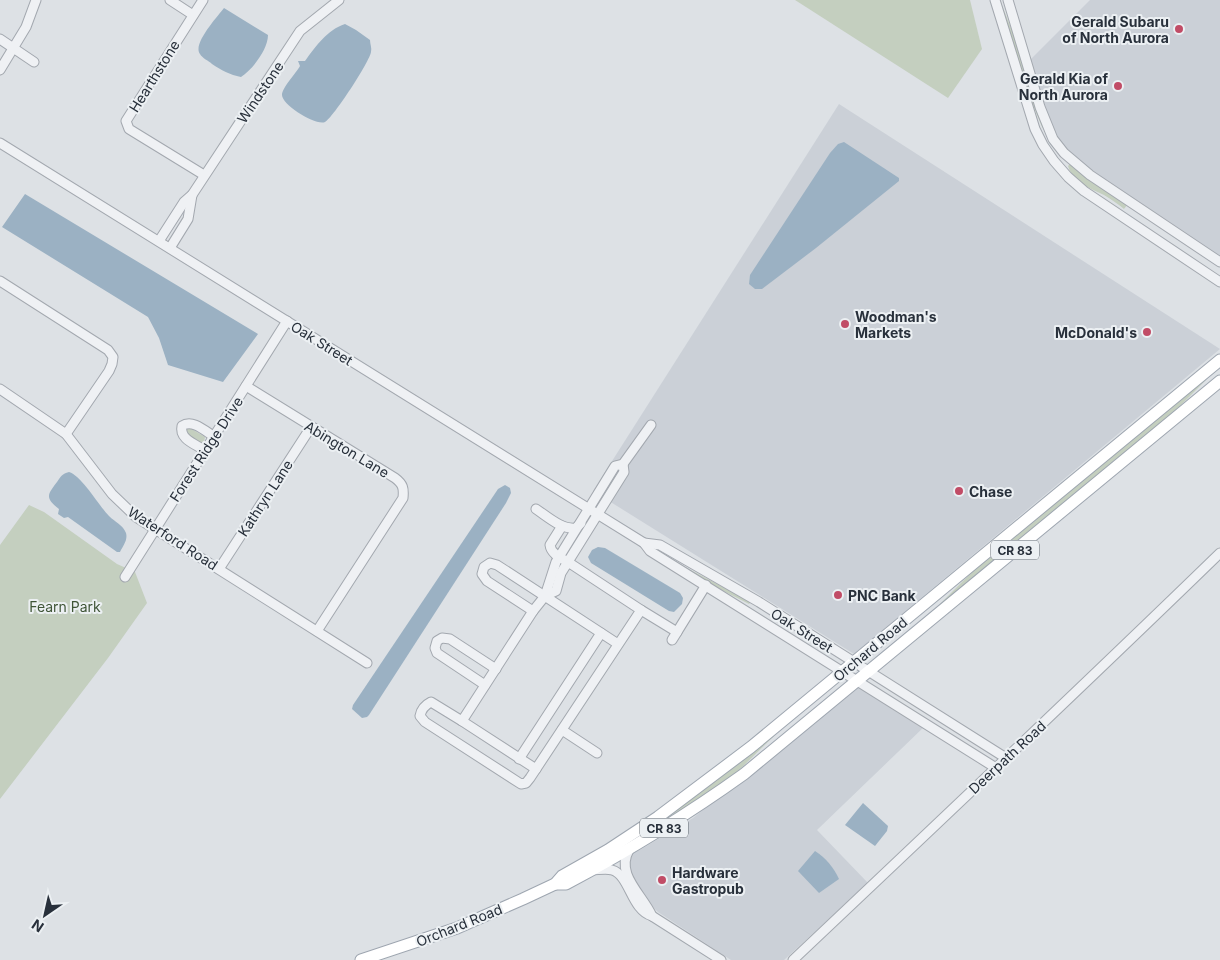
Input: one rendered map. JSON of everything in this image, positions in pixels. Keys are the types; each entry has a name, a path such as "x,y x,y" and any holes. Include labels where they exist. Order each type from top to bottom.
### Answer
{"main road":[{"name":"Orchard Road","path":"361,960 456,928 523,900 555,884 562,876 633,834 684,799 744,753 843,672 1220,360"},
{"name":"Orchard Road","path":"555,884 566,884 629,850 682,818 738,778 1220,381"}],"street":[{"path":"0,70 26,27 36,0"},
{"path":"170,0 193,15"},
{"name":"Hearthstone","path":"203,0 126,121 129,129 204,176"},
{"name":"Windstone","path":"170,248 188,219 192,196 300,31 339,0"},
{"path":"994,0 1028,112 1043,146 1054,161 1068,177 1084,190 1220,282"},
{"path":"1008,0 1040,107 1053,139 1064,153 1090,175 1220,262"},
{"path":"0,39 34,62"},
{"name":"Oak Street","path":"0,143 598,514 644,543 650,551 996,768"},
{"name":"Windstone","path":"159,241 184,202 192,196"},
{"path":"0,281 108,350 113,357 109,371 66,434"},
{"name":"Forest Ridge Drive","path":"124,577 287,321"},
{"name":"Abington Lane","path":"246,386 402,483 404,490 403,498 317,631"},
{"name":"Waterford Road","path":"0,389 66,434 112,494 126,509 367,663"},
{"path":"204,450 184,437 180,432 182,426 186,423 192,423 213,436"},
{"path":"462,721 533,612 545,596 556,591 559,557 615,466 623,464 651,425"},
{"name":"Kathryn Lane","path":"219,569 311,427"},
{"path":"557,572 568,562 624,472 623,464"},
{"path":"536,509 562,526 573,528 581,523"},
{"path":"562,526 550,545 553,552 677,632"},
{"name":"Oak Street","path":"644,543 660,545 758,602 1006,758"},
{"name":"Deerpath Road","path":"793,960 1066,703 1220,553"},
{"path":"533,612 487,581 482,574 484,567 490,563 497,565 618,644"},
{"path":"672,640 706,586"},
{"path":"536,769 431,702 426,704 421,712 421,718 424,722 518,783 526,783 536,769 562,730 641,610"},
{"path":"520,758 601,633"},
{"path":"485,686 437,653 435,648 437,641 442,638 450,639 496,669"},
{"path":"562,730 597,753"},
{"path":"629,850 624,860 624,871 647,904 652,916"},
{"path":"592,870 612,870 620,874 646,914 721,960"}],"shaded area":[{"path":"1090,0 1220,0 1220,258 1084,167 1053,131 1030,60"},
{"path":"839,104 1220,349 854,654 593,491"},
{"path":"858,684 925,726 817,830 868,883 784,960 731,960 658,912 646,901 628,871 631,854 693,818"}],"green space":[{"path":"795,0 970,0 982,49 948,98"},
{"path":"999,0 1014,36 1025,75 1023,76"},
{"path":"1027,81 1044,130 1052,144 1042,127 1024,84"},
{"path":"1070,164 1127,205 1124,209 1078,181 1070,172 1068,166"},
{"path":"1205,378 1206,380 1176,410 940,607 938,606 980,564"},
{"path":"190,428 205,437 204,442 200,443 186,435 186,429"},
{"name":"Fearn Park","path":"29,505 44,512 117,564 135,572 147,603 108,658 0,799 0,545"},
{"path":"655,551 751,602 749,604 702,580"},
{"path":"772,735 774,736 730,779 645,836 623,845"}],"water":[{"path":"224,8 268,35 259,58 241,77 229,74 215,66 202,57 198,49 202,37"},
{"path":"345,24 370,40 371,52 358,77 329,118 325,122 314,121 293,109 283,99 282,95 300,66 298,61 305,61 327,34"},
{"path":"844,142 899,178 899,181 762,289 755,289 749,284 750,275 830,153 838,144"},
{"path":"25,194 258,334 223,382 168,365 159,338 148,317 2,227"},
{"path":"69,472 85,485 109,516 125,530 125,543 120,552 117,552 68,517 64,518 58,514 59,509 51,502 49,496 51,490 61,477"},
{"path":"505,485 510,488 511,493 506,503 369,715 362,718 352,709 353,705 498,489"},
{"path":"598,547 605,548 680,593 683,598 682,604 674,612 669,611 591,563 588,557 592,550"},
{"path":"863,803 888,826 887,831 875,846 845,825"},
{"path":"815,851 835,871 839,879 819,893 798,871"}],"place":[{"name":"Gerald Subaru of North Aurora","path":"1179,29"},
{"name":"Gerald Kia of North Aurora","path":"1118,86"},
{"name":"Woodman's Markets","path":"845,324"},
{"name":"McDonald's","path":"1147,332"},
{"name":"Chase","path":"959,491"},
{"name":"PNC Bank","path":"838,595"},
{"name":"Hardware Gastropub","path":"662,880"}]}
